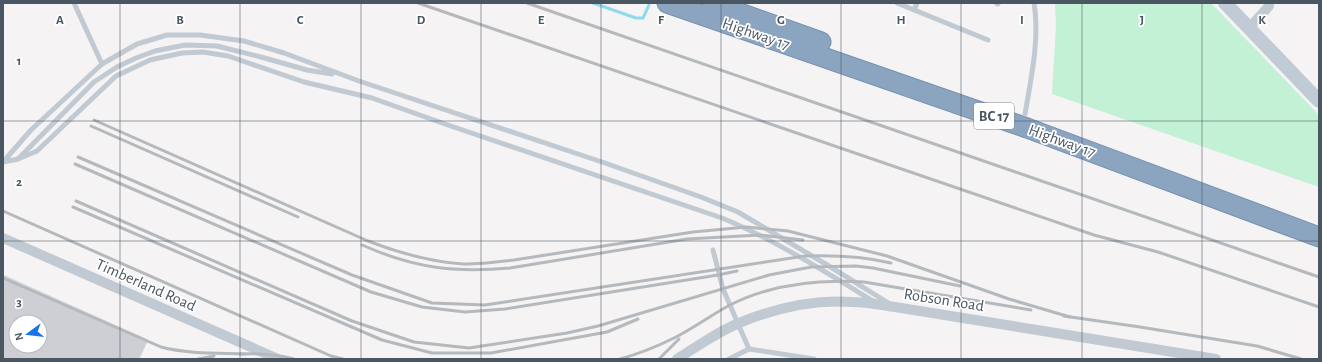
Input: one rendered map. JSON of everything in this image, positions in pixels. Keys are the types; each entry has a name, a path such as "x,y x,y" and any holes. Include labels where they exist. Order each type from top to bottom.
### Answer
{"highway":[{"name":"Highway 17","path":"667,3 1020,125 1319,237"},
{"name":"Highway 17","path":"712,3 1025,114 1319,223"}],"street":[{"path":"1225,3 1319,100"},
{"path":"1249,28 1269,6 1269,3"},
{"name":"Timberland Road","path":"3,238 278,359"},
{"name":"Robson Road","path":"677,359 724,330 739,323 778,310 804,304 851,302 895,307 1216,359"}],"lane":[{"path":"74,3 102,64"},
{"path":"897,3 988,40"},
{"path":"914,10 917,3"},
{"path":"1025,114 1034,52 1036,14 1034,3"},
{"path":"3,162 31,130 102,64 137,44 167,35 200,35 244,41 284,53 343,75 702,197 738,212 895,307"},
{"path":"18,159 94,82 117,67 155,51 185,45 217,46 307,70 343,75"},
{"path":"3,162 18,159 37,150 116,76 150,60 182,53 203,52 228,56 304,82 372,98 722,218 760,235 879,305"},
{"path":"713,250 723,289 749,349"},
{"path":"729,359 749,349 814,359"}],"green space":[{"path":"1055,3 1211,3 1319,115 1319,187 1052,94 1056,24"}],"building":[{"path":"3,275 148,340 139,359 3,359"}],"waterway":[{"path":"593,3 636,18 643,18 649,5"}],"railway":[{"path":"418,3 1094,235 1158,252 1319,307"},
{"path":"527,3 1319,277"},
{"path":"94,120 368,241 403,253 427,259 451,263 476,264 514,260 693,232 746,227 788,231 887,256 1009,299 1070,317"},
{"path":"91,126 298,217"},
{"path":"78,157 352,275 432,303 485,305 805,256 848,256 891,263"},
{"path":"75,164 371,292 422,307 465,312 505,309 737,271"},
{"path":"76,201 352,321 414,342 469,348 567,333 598,326 769,275 811,267 856,266 873,268 960,286"},
{"path":"73,207 382,340 432,353 491,353 607,332 638,319"},
{"path":"3,211 331,356 343,359"},
{"path":"362,245 381,253 417,264 470,270 510,268 687,239 760,235 803,240"},
{"path":"3,278 161,347 192,352 245,354"},
{"path":"620,359 647,350 674,338 728,306 744,299 777,288 812,282 864,282 1031,310"},
{"path":"1064,316 1257,346 1301,359"},
{"path":"659,359 679,339"},
{"path":"240,354 267,354 294,359"},
{"path":"198,359 214,356"}]}
